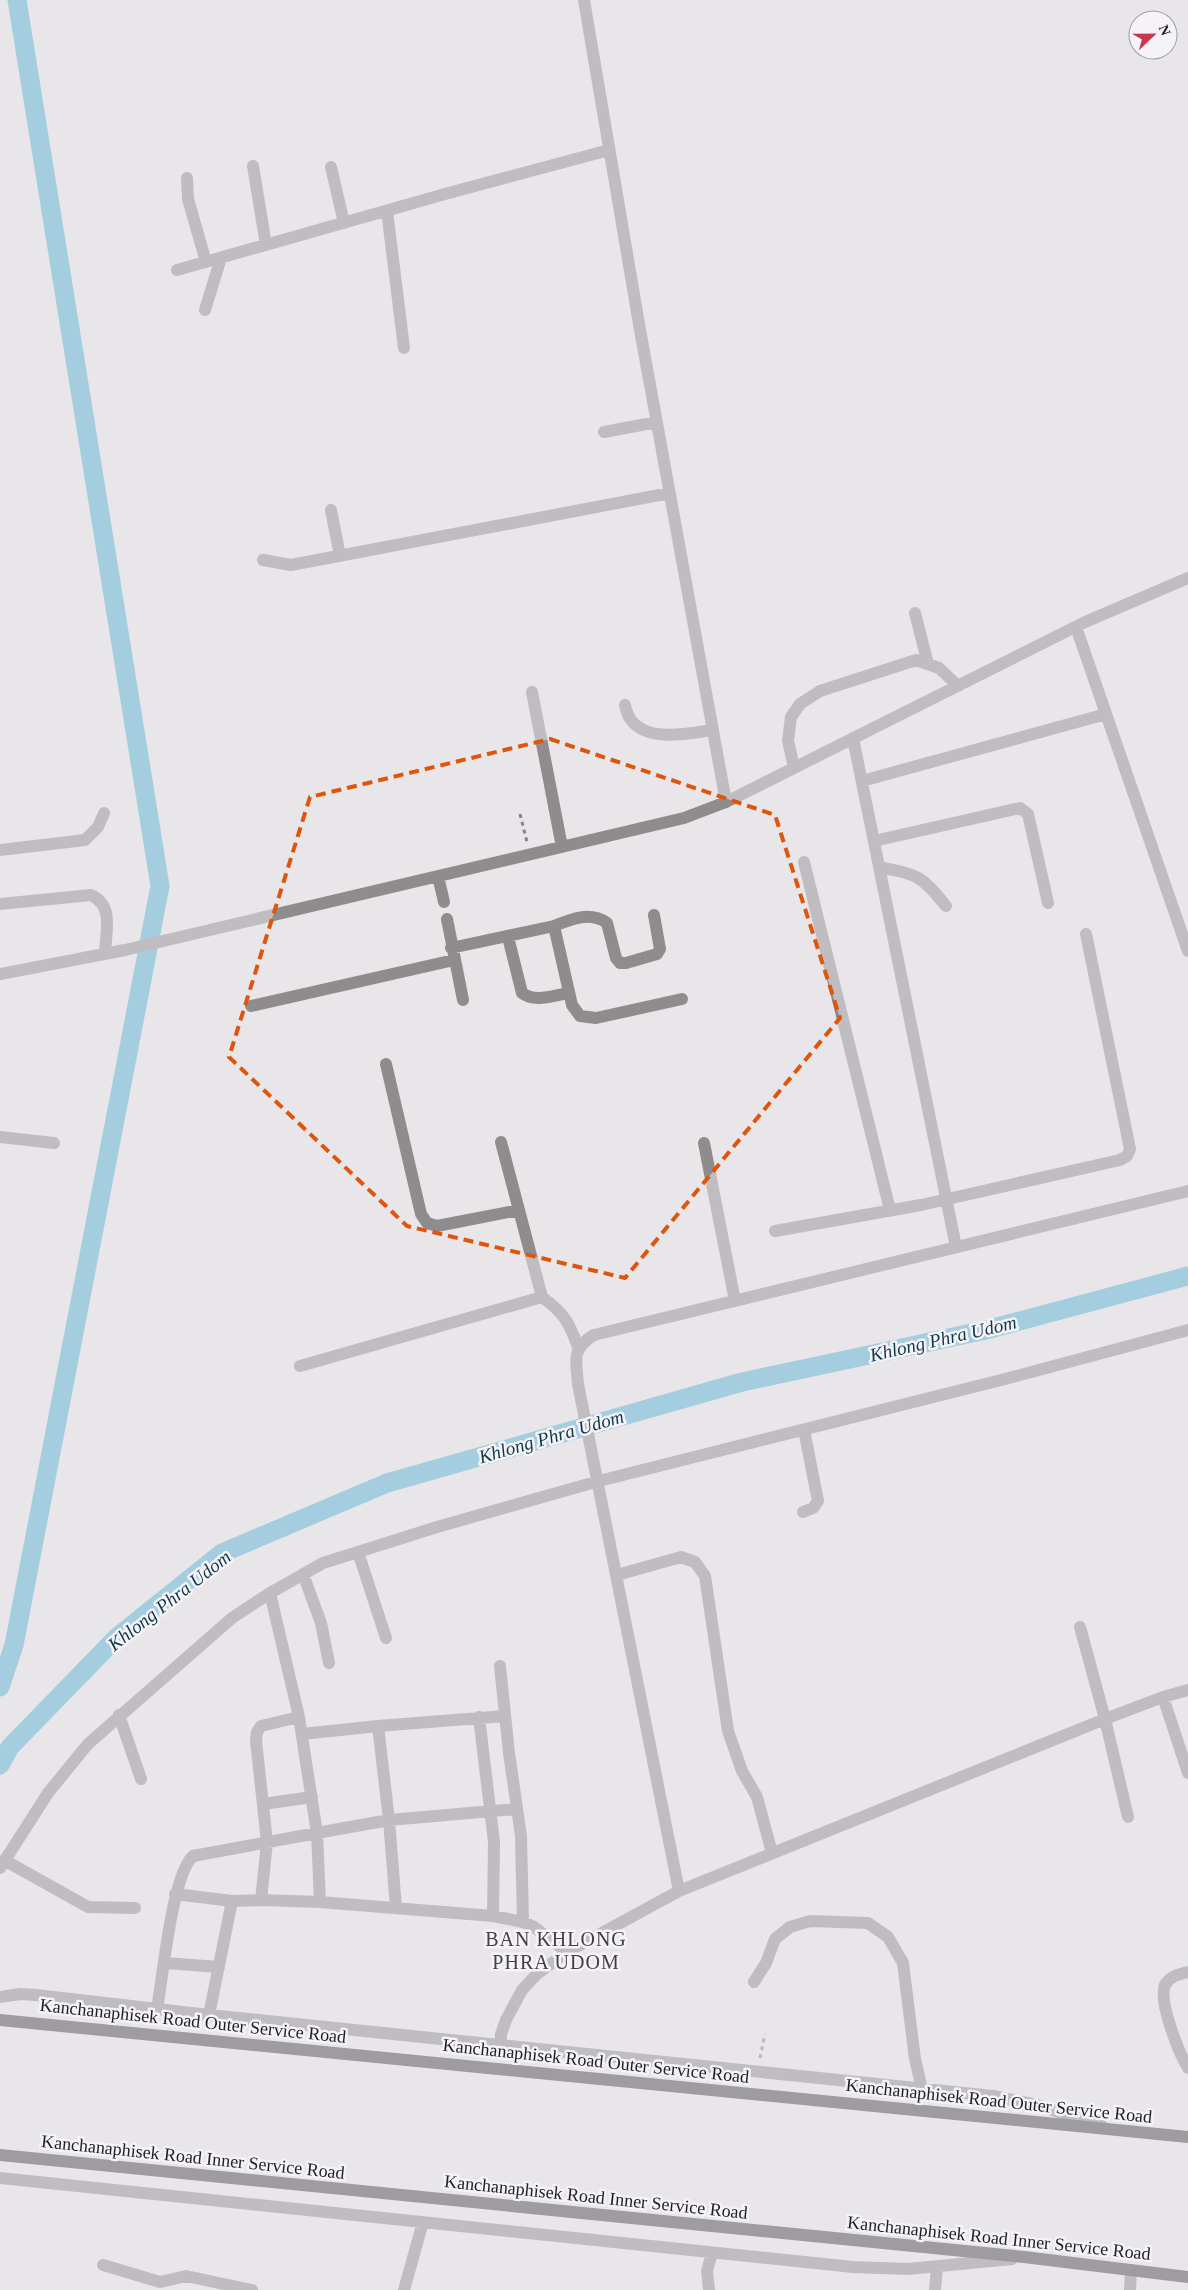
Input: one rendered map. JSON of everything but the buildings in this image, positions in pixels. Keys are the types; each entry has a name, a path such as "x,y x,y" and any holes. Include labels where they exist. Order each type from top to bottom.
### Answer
{"main road":[{"name":"Kanchanaphisek Road Outer Service Road","path":"0,2020 1188,2137"},
{"name":"Kanchanaphisek Road Inner Service Road","path":"0,2155 1024,2257 1188,2277"}],"street":[{"path":"584,0 657,422 726,802"},
{"path":"177,270 609,150"},
{"path":"253,166 266,245"},
{"path":"331,167 344,223"},
{"path":"188,178 188,199 206,262"},
{"path":"387,211 404,348"},
{"path":"205,310 221,258"},
{"path":"604,432 657,422"},
{"path":"264,560 291,565 670,493"},
{"path":"331,510 340,556"},
{"path":"0,974 125,950 684,818 726,802 1076,626 1188,578"},
{"path":"915,613 928,664"},
{"path":"1076,626 1188,951"},
{"path":"794,767 788,742 791,717 800,704 820,690 916,660 939,668 958,686"},
{"path":"532,692 562,847"},
{"path":"624,706 630,719 636,725 652,733 679,735 713,730"},
{"path":"862,781 1106,714"},
{"path":"853,738 956,1247"},
{"path":"874,841 1020,808 1028,814 1048,903"},
{"path":"0,850 85,840 98,827 104,813"},
{"path":"804,862 890,1210"},
{"path":"879,867 914,874 928,884 946,906"},
{"path":"438,876 444,902"},
{"path":"0,904 91,894 100,900 107,911 105,953"},
{"path":"251,1006 452,954 583,917 599,917 607,922 616,958 620,962 626,963 657,954 660,949 654,915"},
{"path":"446,920 463,1000"},
{"path":"554,926 572,1005 580,1016 596,1018 682,998"},
{"path":"775,1231 890,1210 1120,1160 1127,1156 1130,1149 1086,934"},
{"path":"508,937 522,992 528,998 569,993"},
{"path":"386,1064 421,1214 427,1223 437,1226 519,1210"},
{"path":"0,1137 54,1143"},
{"path":"501,1142 542,1297 563,1314 570,1324 578,1347 576,1358 578,1384 680,1891"},
{"path":"704,1143 735,1301"},
{"path":"578,1347 594,1335 1188,1191"},
{"path":"300,1366 542,1297"},
{"path":"135,1908 88,1906 2,1864 48,1793 88,1744 232,1618 270,1592 323,1563 437,1527 599,1481 804,1430 1188,1330"},
{"path":"803,1512 813,1508 818,1501 804,1430"},
{"path":"358,1552 386,1638"},
{"path":"617,1574 681,1557 695,1562 705,1576 728,1731 742,1771 757,1797 772,1853"},
{"path":"303,1574 321,1623 329,1663"},
{"path":"270,1592 302,1734 317,1833 320,1902"},
{"path":"1080,1627 1105,1719 1128,1817"},
{"path":"500,1666 521,1836 523,1922"},
{"path":"501,2044 501,2034 506,2020 522,1990 537,1974 567,1952 680,1891 1105,1719 1163,1697 1188,1690"},
{"path":"1163,1697 1188,1773"},
{"path":"119,1715 141,1778"},
{"path":"302,1734 505,1716"},
{"path":"262,1900 267,1842 256,1741 257,1732 260,1726 299,1717"},
{"path":"479,1717 494,1842 493,1916"},
{"path":"378,1726 389,1820 396,1908"},
{"path":"263,1804 312,1797"},
{"path":"157,2009 175,1894 187,1861 193,1856 389,1820 517,1809"},
{"path":"175,1894 232,1901 320,1902 493,1916 523,1922 534,1927 567,1952"},
{"path":"209,2015 232,1901"},
{"path":"754,1982 766,1963 775,1939 790,1927 810,1921 868,1923 888,1937 903,1963 915,2059 922,2089"},
{"path":"165,1963 219,1967"},
{"path":"1188,1972 1173,1976 1166,1984 1163,1996 1176,2042 1188,2068"},
{"path":"0,1997 20,1994 36,1995 209,2015 922,2089 1022,2102 1112,2129"},
{"path":"0,2178 879,2269 937,2267 1024,2257"},
{"path":"404,2290 423,2222"},
{"path":"708,2290 706,2270 712,2253"},
{"path":"104,2264 160,2282 186,2276 252,2290"},
{"path":"935,2290 937,2267"},
{"path":"1130,2290 1131,2270"}],"path":[{"path":"520,814 530,855"},
{"path":"758,2071 765,2034"}],"highlighted area":[{"path":"550,739 775,815 840,1018 625,1278 407,1226 229,1057 310,797"}],"waterway":[{"path":"0,1687 14,1645 160,886 17,0"},
{"name":"Khlong Phra Udom","path":"0,1765 10,1747 116,1638 222,1553 387,1483 742,1382 986,1330 1188,1276"}],"district":[{"name":"BAN KHLONG PHRA UDOM","path":"556,1950"}]}
